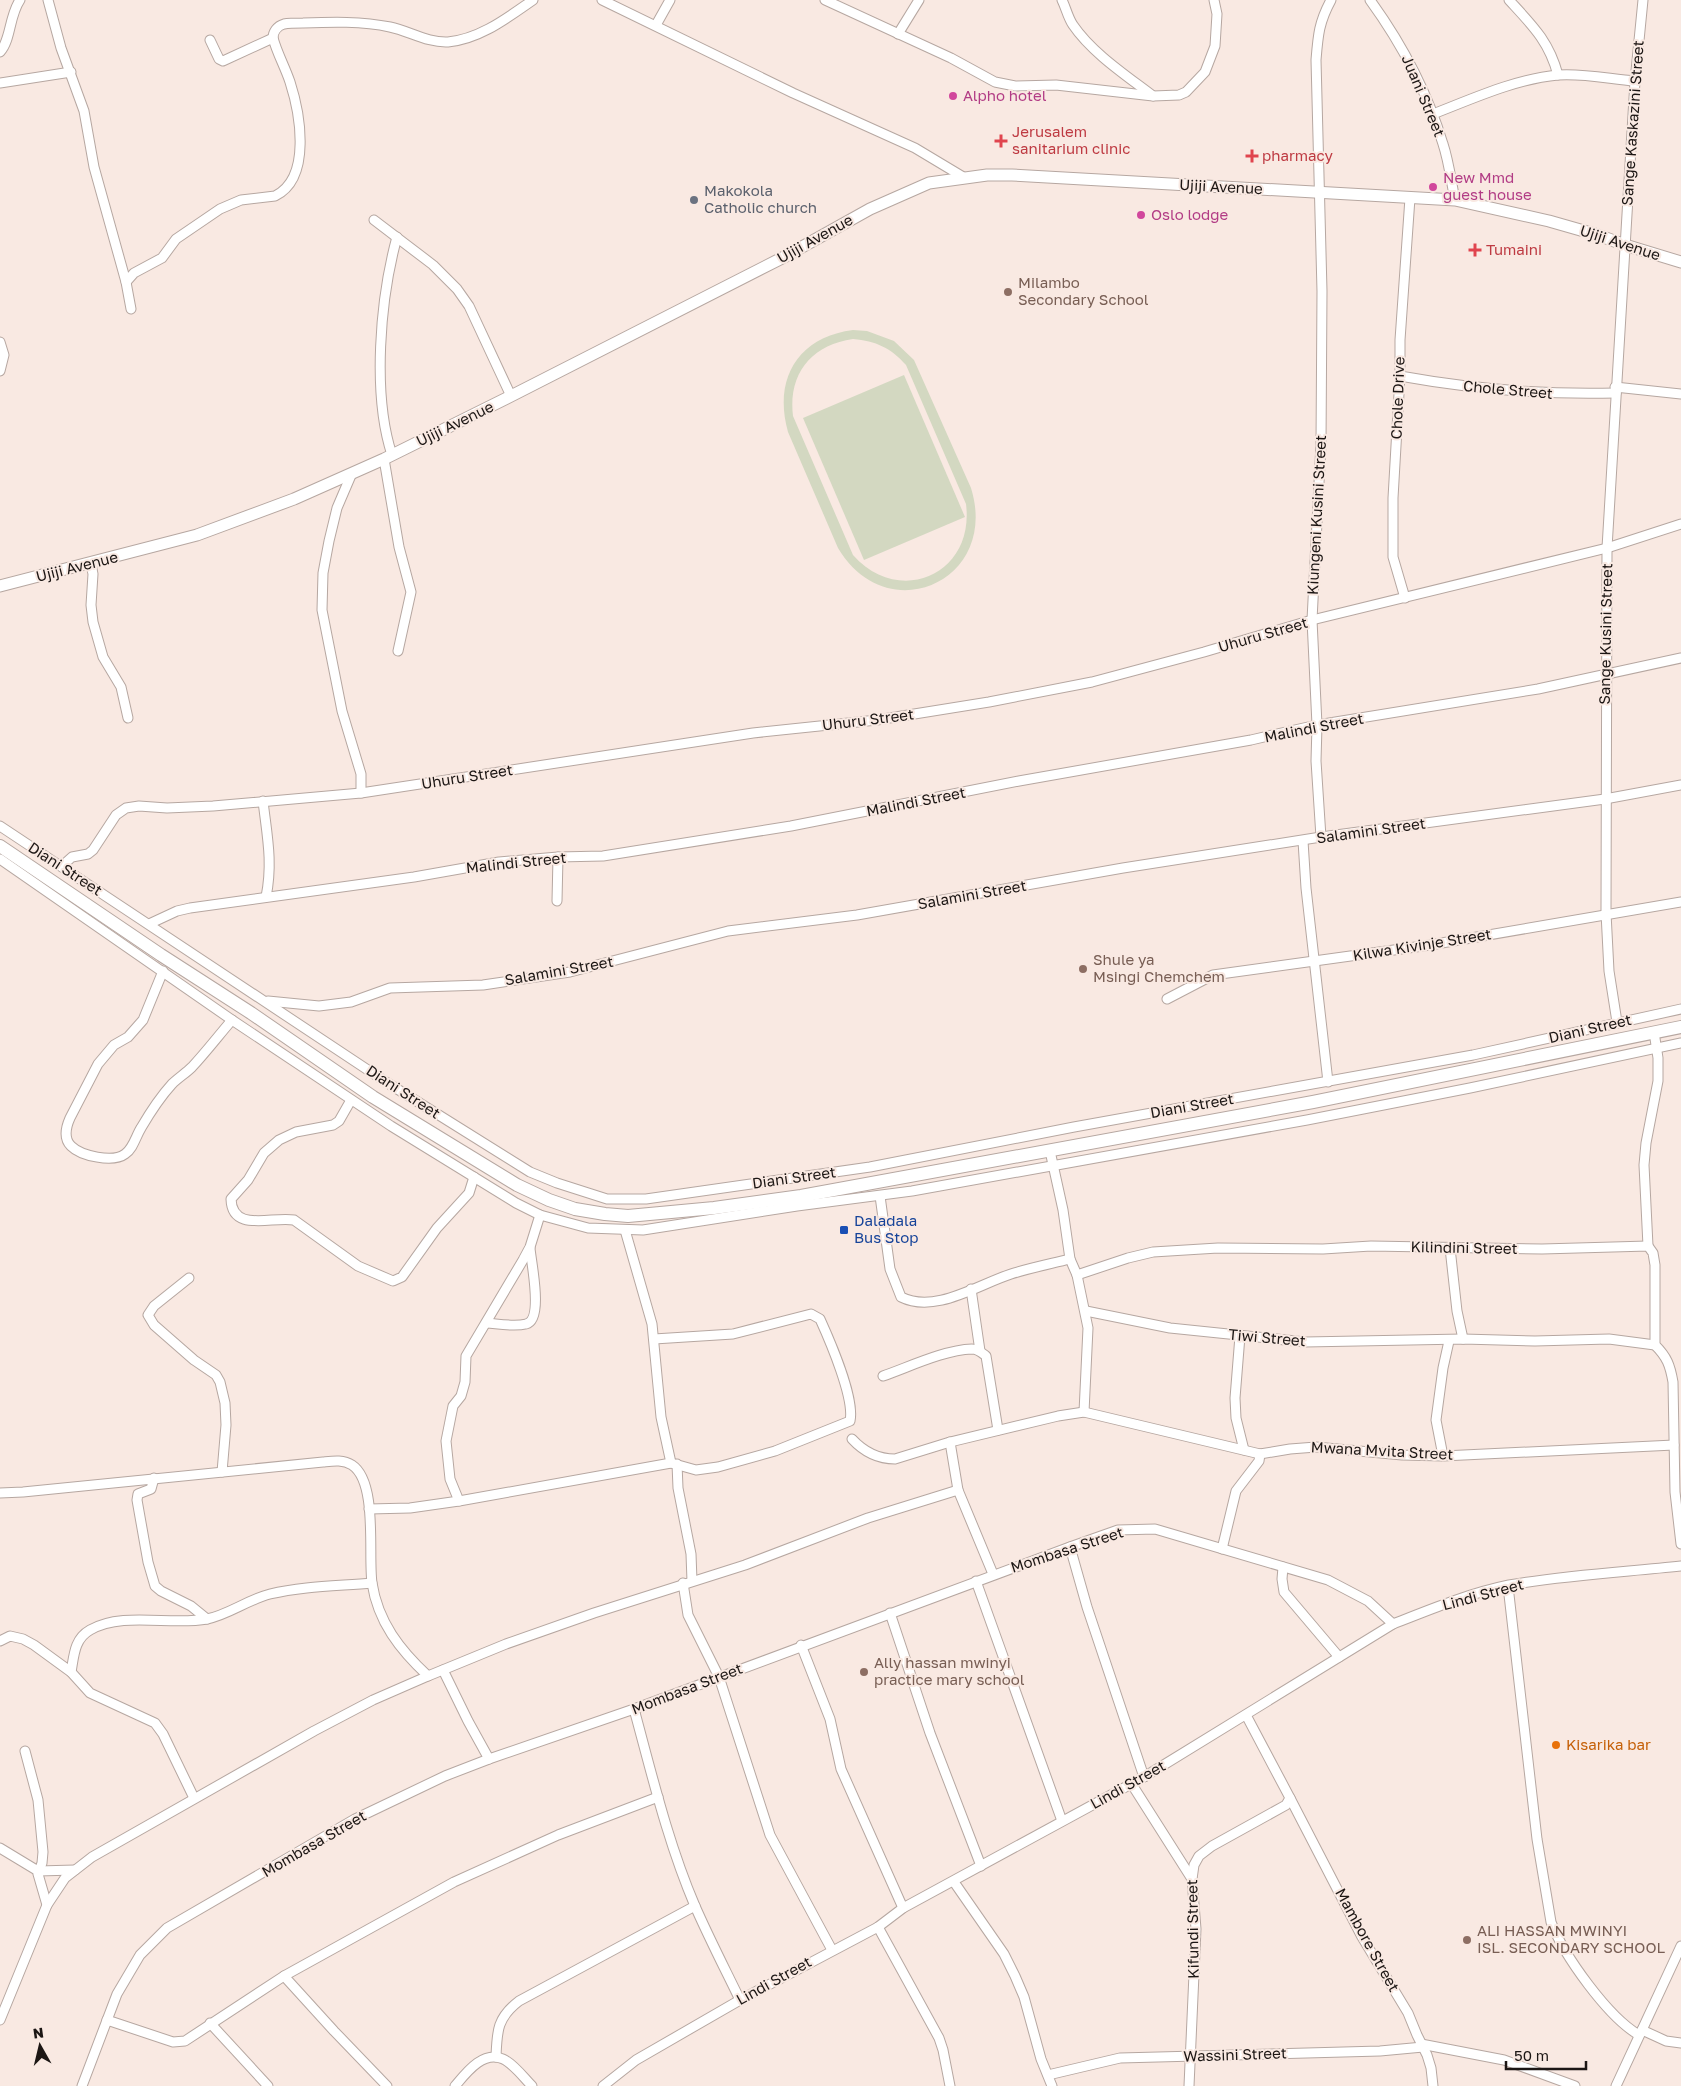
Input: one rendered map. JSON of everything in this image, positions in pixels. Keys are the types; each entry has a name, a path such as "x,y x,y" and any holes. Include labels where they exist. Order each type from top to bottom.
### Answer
{"main road":[{"name":"Ujiji Avenue","path":"0,586 91,564 197,535 294,499 388,457 511,396 784,257 870,208 929,183 965,178 1012,175 1456,200 1548,221 1681,262"},
{"path":"0,846 153,950 251,1012 374,1097 517,1185 548,1200 575,1209 628,1216 714,1208 801,1196 1313,1102 1681,1027"}],"street":[{"path":"0,52 3,49 9,30 11,15 20,0"},
{"path":"48,0 61,48 84,111 94,167 126,282 131,310"},
{"path":"126,282 134,273 162,258 176,239 220,209 241,200 280,194 296,174 300,140 298,121 290,84 273,38 275,30 283,24 339,23 390,27 428,40 446,42 463,39 483,32 533,0"},
{"path":"602,0 793,93 915,148 965,178"},
{"path":"656,25 670,0"},
{"path":"825,0 958,61 1001,84 1014,86 1056,85 1153,96 1179,95 1186,92 1205,72 1215,46 1217,14 1214,0"},
{"path":"898,34 919,0"},
{"path":"1062,0 1072,24 1079,33 1118,69 1153,96"},
{"name":"Kiungeni Kusini Street","path":"1321,837 1316,761 1317,725 1312,620 1321,444 1322,291 1316,60 1318,30 1323,14 1331,0"},
{"name":"Juani Street","path":"1370,0 1393,31 1414,68 1444,145 1456,200"},
{"path":"1509,0 1543,38 1552,55 1558,75"},
{"name":"Sange Kaskazini Street","path":"1626,245 1635,81 1643,0"},
{"path":"210,40 219,59 223,61 273,38"},
{"path":"0,83 71,72"},
{"path":"1433,114 1503,88 1558,75 1635,81"},
{"name":"Chole Drive","path":"1405,598 1393,557 1393,498 1400,376 1400,340 1410,198"},
{"path":"374,220 433,264 470,306 511,396"},
{"path":"397,237 388,272 382,334 385,434 399,547 411,592 398,652"},
{"name":"Sange Kusini Street","path":"1617,1022 1609,971 1606,913 1605,674 1607,548 1615,390 1626,245"},
{"path":"0,342 4,355 0,371"},
{"name":"Chole Street","path":"1400,376 1448,385 1497,390 1564,394 1615,390 1681,394"},
{"path":"352,473 337,508 328,541 323,573 322,610 342,711 361,774 361,793"},
{"name":"Uhuru Street","path":"62,866 72,858 88,854 93,850 116,815 126,808 139,806 167,808 213,806 361,793 754,733 877,720 989,702 1092,682 1204,652 1312,620 1607,548 1681,524"},
{"path":"91,564 93,574 91,605 93,622 103,657 121,687 128,718"},
{"name":"Malindi Street","path":"149,924 178,911 190,908 414,877 499,862 558,857 604,856 791,826 1020,781 1251,740 1317,725 1538,689 1681,658"},
{"name":"Salamini Street","path":"266,1001 319,1006 351,1002 390,988 483,985 570,972 728,931 858,915 1123,868 1321,837 1605,799 1681,786"},
{"path":"263,801 270,860 270,875 266,897"},
{"name":"Diani Street","path":"0,826 386,1082 530,1172 557,1184 608,1199 646,1199 870,1167 1473,1055 1681,1009"},
{"path":"1303,841 1328,1082"},
{"path":"557,901 558,857"},
{"path":"0,859 351,1100 474,1177 540,1215 588,1228 628,1230 880,1196 1307,1120 1470,1088 1681,1043"},
{"name":"Kilwa Kivinje Street","path":"1167,999 1213,975 1430,945 1606,913 1681,902"},
{"path":"163,971 143,1020 128,1037 114,1045 98,1064 70,1118 66,1127 66,1138 76,1150 88,1156 113,1158 125,1155 141,1127 173,1083 193,1066 232,1020"},
{"path":"1654,1032 1657,1047 1658,1081 1646,1143 1644,1165 1648,1246 1653,1253 1655,1265 1655,1345 1666,1356 1673,1382 1675,1492 1681,1544"},
{"path":"351,1100 339,1121 333,1125 288,1135 264,1153 248,1180 231,1198 236,1215 240,1219 251,1221 284,1218 294,1220 358,1266 393,1281 402,1277 450,1211 469,1193 474,1177"},
{"path":"1050,1150 1063,1210 1070,1259 1077,1275 1086,1311 1088,1328 1084,1412"},
{"path":"880,1196 890,1269 901,1298 912,1303 929,1302 952,1297 1010,1274 1070,1259"},
{"path":"459,1501 450,1479 446,1441 453,1406 462,1396 465,1382 466,1356 530,1247 540,1215"},
{"path":"628,1216 628,1230 652,1324 661,1416 674,1464 689,1539 688,1615 719,1677 770,1836 832,1950"},
{"name":"Kilindini Street","path":"1077,1275 1153,1252 1218,1248 1371,1246 1542,1249 1648,1246"},
{"path":"487,1323 519,1325 527,1324 531,1321 536,1306 530,1247"},
{"path":"1450,1248 1457,1310 1463,1339"},
{"path":"189,1278 154,1306 148,1315 154,1325 194,1360 216,1375 220,1382 225,1402 226,1425 222,1472"},
{"path":"970,1289 980,1351"},
{"name":"Tiwi Street","path":"1086,1311 1170,1328 1305,1342 1463,1339 1535,1342 1609,1339 1655,1345"},
{"path":"369,1509 410,1508 459,1501 674,1464 688,1469 706,1470 775,1451 850,1422 851,1414 842,1375 820,1319 811,1314 733,1334 654,1339"},
{"path":"1240,1336 1235,1409 1244,1450"},
{"path":"1443,1456 1436,1420 1443,1368 1450,1340"},
{"path":"882,1376 938,1357 974,1349 980,1351 986,1356 998,1430"},
{"name":"Mwana Mvita Street","path":"852,1440 862,1450 885,1459 902,1458 950,1442 1058,1416 1084,1412 1260,1454 1316,1447 1402,1455 1443,1456 1674,1445"},
{"path":"950,1442 958,1490 993,1574"},
{"path":"1222,1549 1236,1491 1258,1461 1260,1454"},
{"path":"0,1493 340,1461 352,1465 360,1472 364,1480 369,1509 372,1583 381,1615 391,1635 406,1656 428,1676"},
{"path":"154,1478 152,1489 140,1493 137,1500 148,1562 155,1586 191,1606 207,1619"},
{"path":"0,2020 3,2006 46,1905 62,1882 74,1870 92,1857 314,1731 373,1700 506,1644 687,1582 745,1565 868,1518 958,1490"},
{"name":"Mombasa Street","path":"82,2086 117,1994 140,1955 167,1928 355,1819 445,1776 488,1759 634,1709 993,1574 1118,1530 1134,1528 1155,1529 1328,1580 1368,1601 1393,1624"},
{"path":"1070,1547 1087,1607 1144,1776"},
{"path":"1283,1566 1284,1592 1338,1657"},
{"name":"Lindi Street","path":"603,2086 636,2060 740,2000 878,1927 903,1908 1018,1847 1144,1776 1393,1624 1429,1610 1508,1586 1559,1578 1681,1566"},
{"path":"976,1580 1062,1821"},
{"path":"70,1672 76,1644 91,1629 130,1620 186,1621 207,1619 218,1616 244,1602 269,1594 338,1585 372,1583"},
{"path":"1508,1586 1537,1839 1551,1922 1583,1978 1620,2021 1640,2032 1666,2041 1681,2043"},
{"path":"890,1613 930,1733 980,1866"},
{"path":"0,1641 10,1636 23,1639 70,1672 90,1693 155,1723 163,1734 194,1798"},
{"path":"801,1645 828,1712 841,1770 903,1908"},
{"path":"443,1670 488,1759"},
{"path":"634,1709 658,1797 678,1860 695,1906 740,2000"},
{"path":"1246,1715 1290,1798"},
{"path":"25,1751 36,1790 43,1857 38,1871 46,1905"},
{"path":"1131,1783 1192,1879"},
{"path":"107,2020 178,2042 185,2041 284,1976 454,1882 558,1835 658,1797"},
{"name":"Kifundi Street","path":"1190,2086 1196,1929 1192,1879 1194,1865 1200,1856 1212,1846 1286,1805 1290,1798"},
{"name":"Mambore Street","path":"1290,1798 1362,1937 1408,2013 1431,2068 1433,2086"},
{"path":"0,1848 38,1871 74,1870"},
{"path":"954,1882 999,1947 1015,1976 1024,1996 1041,2059 1052,2086"},
{"path":"496,2057 498,2030 501,2019 519,2001 695,1906"},
{"path":"878,1927 939,2038 950,2086"},
{"path":"1616,2086 1681,1946"},
{"path":"284,1976 388,2086"},
{"path":"210,2023 268,2086"},
{"name":"Wassini Street","path":"1048,2075 1120,2058 1380,2051 1422,2045 1504,2060 1575,2086"},
{"path":"455,2086 473,2065 496,2057 504,2059 532,2086"}],"green space":[{"path":"853,330 867,331 894,341 914,360 971,488 976,521 969,548 955,570 934,584 909,590 884,587 859,573 838,548 788,432 784,413 784,395 787,378 794,364 804,351 818,341 834,334","holes":["853,339 882,346 895,354 906,365 966,504 966,529 959,549 946,565 930,576 911,580 891,579 871,571 853,555 793,416 792,401 794,387 805,364 814,355 838,342"]},
{"path":"904,375 965,517 864,560 803,418"}],"place":[{"name":"Alpho hotel","path":"953,96"},
{"name":"Jerusalem sanitarium clinic","path":"1001,141"},
{"name":"pharmacy","path":"1252,156"},
{"name":"New Mmd guest house","path":"1433,187"},
{"name":"Makokola Catholic church","path":"694,200"},
{"name":"Oslo lodge","path":"1141,215"},
{"name":"Tumaini","path":"1475,250"},
{"name":"Milambo Secondary School","path":"1008,292"},
{"name":"Shule ya Msingi Chemchem","path":"1083,969"},
{"name":"Daladala Bus Stop","path":"844,1230"},
{"name":"Ally hassan mwinyi practice mary school","path":"864,1672"},
{"name":"Kisarika bar","path":"1556,1745"},
{"name":"ALI HASSAN MWINYI ISL. SECONDARY SCHOOL","path":"1467,1940"}]}
